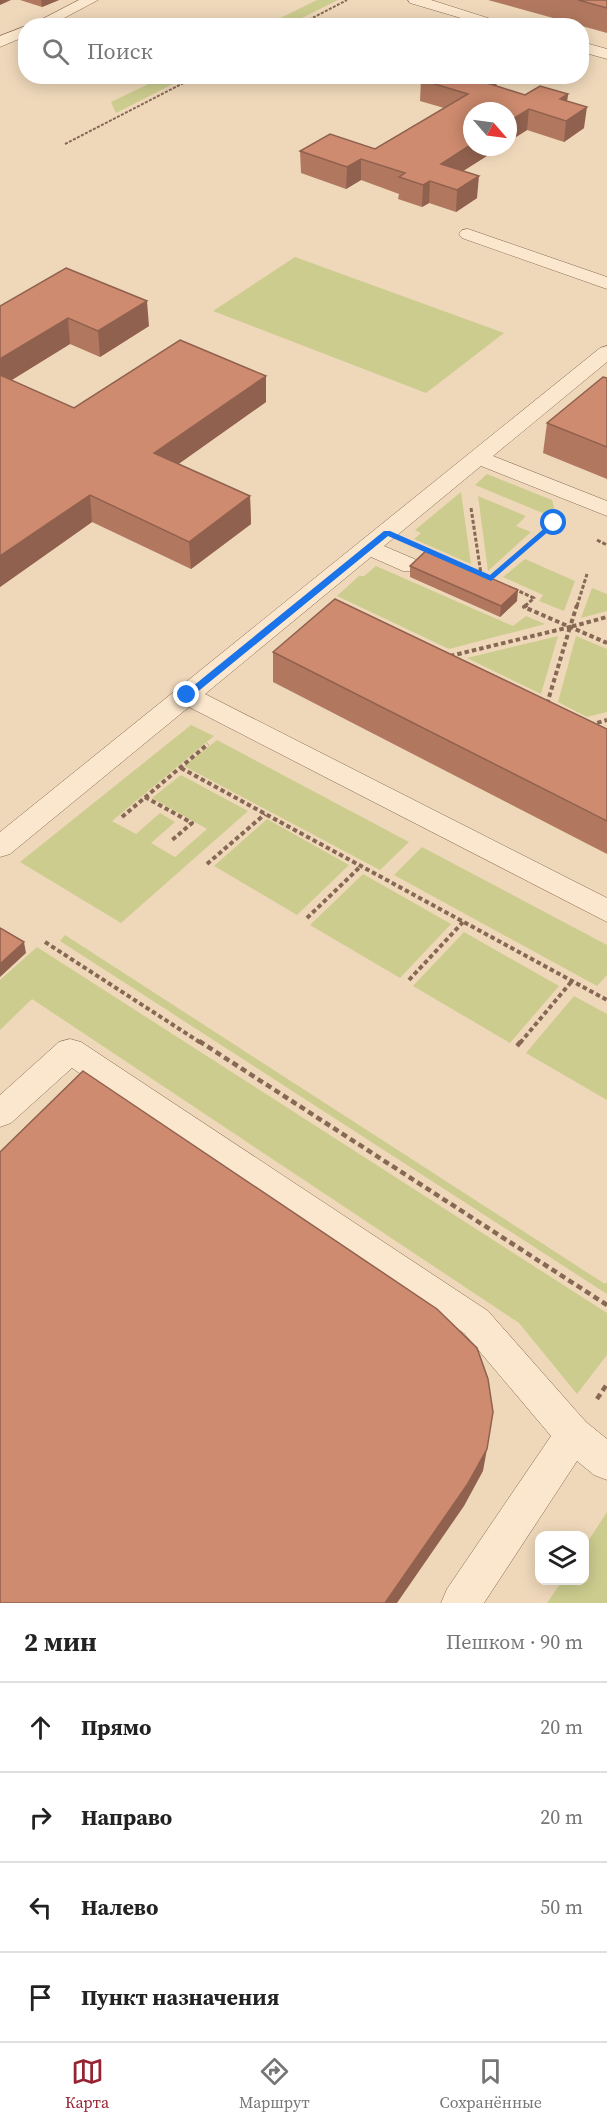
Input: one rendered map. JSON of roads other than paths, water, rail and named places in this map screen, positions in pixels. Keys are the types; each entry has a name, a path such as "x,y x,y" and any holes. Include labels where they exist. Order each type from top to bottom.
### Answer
{"lane":[{"path":"53,18 91,0"},
{"path":"415,0 478,18"},
{"path":"0,42 18,34"},
{"path":"589,49 607,54"},
{"path":"468,234 607,283"},
{"path":"0,847 605,356"},
{"path":"480,458 607,509"},
{"path":"368,548 411,566"},
{"path":"187,695 607,910"},
{"path":"0,1114 70,1051 476,1322 573,1435 607,1462"},
{"path":"461,1603 573,1435"}]}
